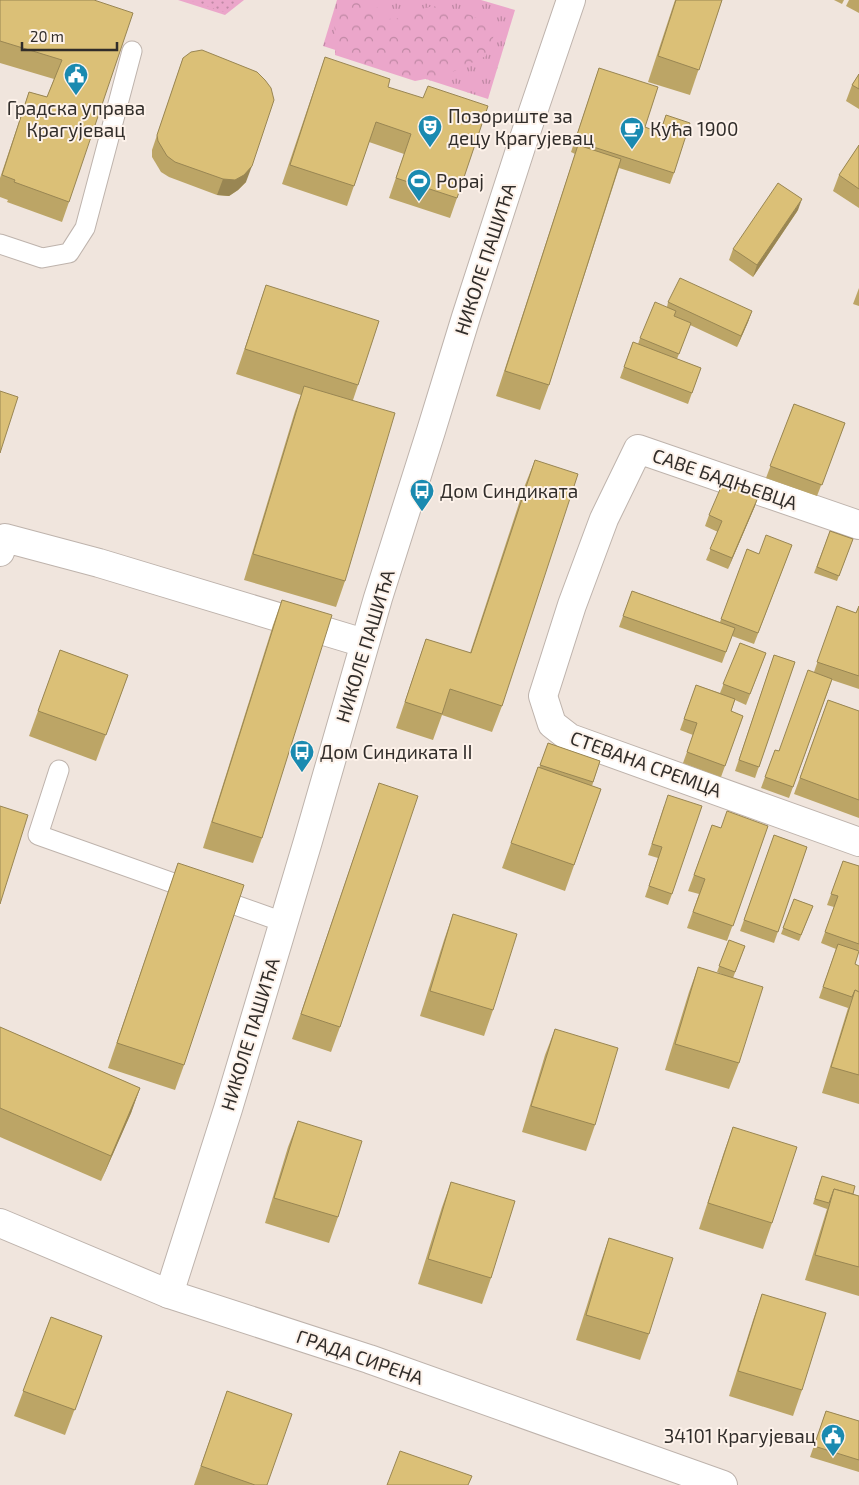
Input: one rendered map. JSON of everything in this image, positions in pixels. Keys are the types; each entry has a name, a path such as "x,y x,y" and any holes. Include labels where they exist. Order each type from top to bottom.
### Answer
{"street":[{"name":"НИКОЛЕ ПАШИЋА","path":"169,1294 228,1109 308,841 364,643 469,307 571,0"},
{"name":"САВЕ БАДЊЕВЦА","path":"572,605 604,520 638,449 859,525"},
{"path":"0,552 5,538 99,563 364,643"},
{"name":"СТЕВАНА СРЕМЦА","path":"572,605 543,696 552,724 570,738 859,842"},
{"name":"ГРАДА СИРЕНА","path":"0,1223 169,1294 369,1359 723,1485"}],"lane":[{"path":"0,244 42,258 70,253 85,228 132,52"},
{"path":"59,770 38,835 283,922"}],"green space":[{"path":"178,0 244,0 225,15"},
{"path":"189,0 239,0 224,12"},
{"path":"337,0 481,0 515,10 488,99 323,46"},
{"path":"340,0 370,0 388,19 402,18 414,11 433,6 471,15 496,30 486,56 446,75 415,81 335,55 333,21"}],"building":[{"name":"Градска управа Крагујевац","path":"0,0 94,0 133,13 69,202 14,182 15,180 2,175 29,92 47,97 62,60 0,41"},
{"path":"676,0 722,0 699,70 658,56"},
{"path":"202,50 257,72 271,88 274,100 252,166 244,175 235,180 223,179 175,162 167,156 158,141 157,135 183,58 191,52"},
{"name":"Позориште за децу Крагујевац","path":"325,57 390,79 388,87 423,98 428,86 488,106 457,198 396,178 411,134 376,122 354,186 290,165"},
{"path":"599,68 658,87 645,127 660,133 666,115 690,123 674,173 575,141"},
{"path":"859,74 859,89 852,85"},
{"path":"578,145 621,159 549,385 505,371"},
{"path":"859,145 859,189 839,175"},
{"path":"778,183 802,199 757,265 733,249"},
{"path":"680,278 752,311 741,336 668,302"},
{"path":"266,285 379,321 358,385 245,349"},
{"path":"655,302 676,311 674,316 691,323 679,354 640,338"},
{"path":"633,342 701,368 692,393 624,367"},
{"path":"304,386 395,413 345,581 253,554"},
{"path":"0,391 18,397 0,453"},
{"path":"794,404 845,423 822,485 770,466"},
{"path":"535,460 578,474 502,706 450,689 442,714 405,702 426,639 471,653"},
{"path":"724,480 759,495 732,558 710,549 722,521 709,515"},
{"path":"830,531 853,539 839,576 817,567"},
{"path":"766,535 792,545 758,633 721,619 747,549 759,554"},
{"path":"632,591 735,628 726,652 623,616"},
{"path":"282,600 332,615 262,838 212,822"},
{"path":"837,606 856,613 859,606 859,676 817,662"},
{"path":"740,643 766,653 750,694 723,684"},
{"path":"60,650 128,675 106,735 38,711"},
{"path":"774,655 795,662 759,767 739,760"},
{"path":"808,670 832,679 793,787 765,777 775,750 779,751"},
{"path":"696,685 735,699 731,711 743,716 725,766 687,752 697,723 684,719"},
{"path":"828,700 859,711 859,800 800,778"},
{"path":"548,743 600,761 593,782 540,765"},
{"path":"538,767 601,789 574,865 511,843"},
{"path":"379,783 418,796 340,1027 301,1014"},
{"path":"668,795 702,806 672,894 649,886 662,847 652,844"},
{"path":"0,806 28,815 0,904"},
{"path":"727,811 768,826 733,926 693,912 705,879 694,875 712,825 721,828"},
{"path":"774,835 807,847 778,932 744,920"},
{"path":"843,861 859,866 859,944 825,932 838,896 831,894"},
{"path":"178,863 244,885 184,1065 117,1043"},
{"path":"794,899 813,906 801,935 783,928"},
{"path":"453,914 517,934 493,1010 430,991"},
{"path":"729,940 745,946 735,972 719,966"},
{"path":"838,944 859,951 855,964 859,966 859,992 855,990 852,997 823,987"},
{"path":"698,967 763,987 739,1063 675,1044"},
{"path":"855,990 859,992 859,1075 831,1067"},
{"path":"0,1027 140,1088 111,1156 0,1108"},
{"path":"555,1029 618,1048 595,1125 531,1106"},
{"path":"298,1121 362,1141 338,1217 274,1198"},
{"path":"733,1127 797,1147 772,1223 708,1203"},
{"path":"822,1176 855,1186 853,1194 834,1189 829,1203 815,1199"},
{"path":"451,1182 515,1201 491,1278 428,1259"},
{"path":"834,1189 859,1196 859,1267 815,1255"},
{"path":"609,1238 673,1258 649,1334 586,1315"},
{"path":"762,1294 826,1313 802,1390 738,1371"},
{"path":"51,1317 102,1336 75,1410 23,1391"},
{"path":"227,1391 292,1414 267,1485 255,1485 201,1466"},
{"path":"826,1411 859,1421 859,1460 814,1446"},
{"path":"400,1451 472,1476 468,1485 387,1485"}],"place":[{"name":"Градска управа Крагујевац","path":"76,96"},
{"name":"Позориште за децу Крагујевац","path":"430,148"},
{"name":"Кућа 1900","path":"632,150"},
{"name":"Popaj","path":"419,202"},
{"name":"Дом Синдиката","path":"422,512"},
{"name":"Дом Синдиката II","path":"302,773"},
{"name":"34101 Крагујевац","path":"833,1457"}]}
